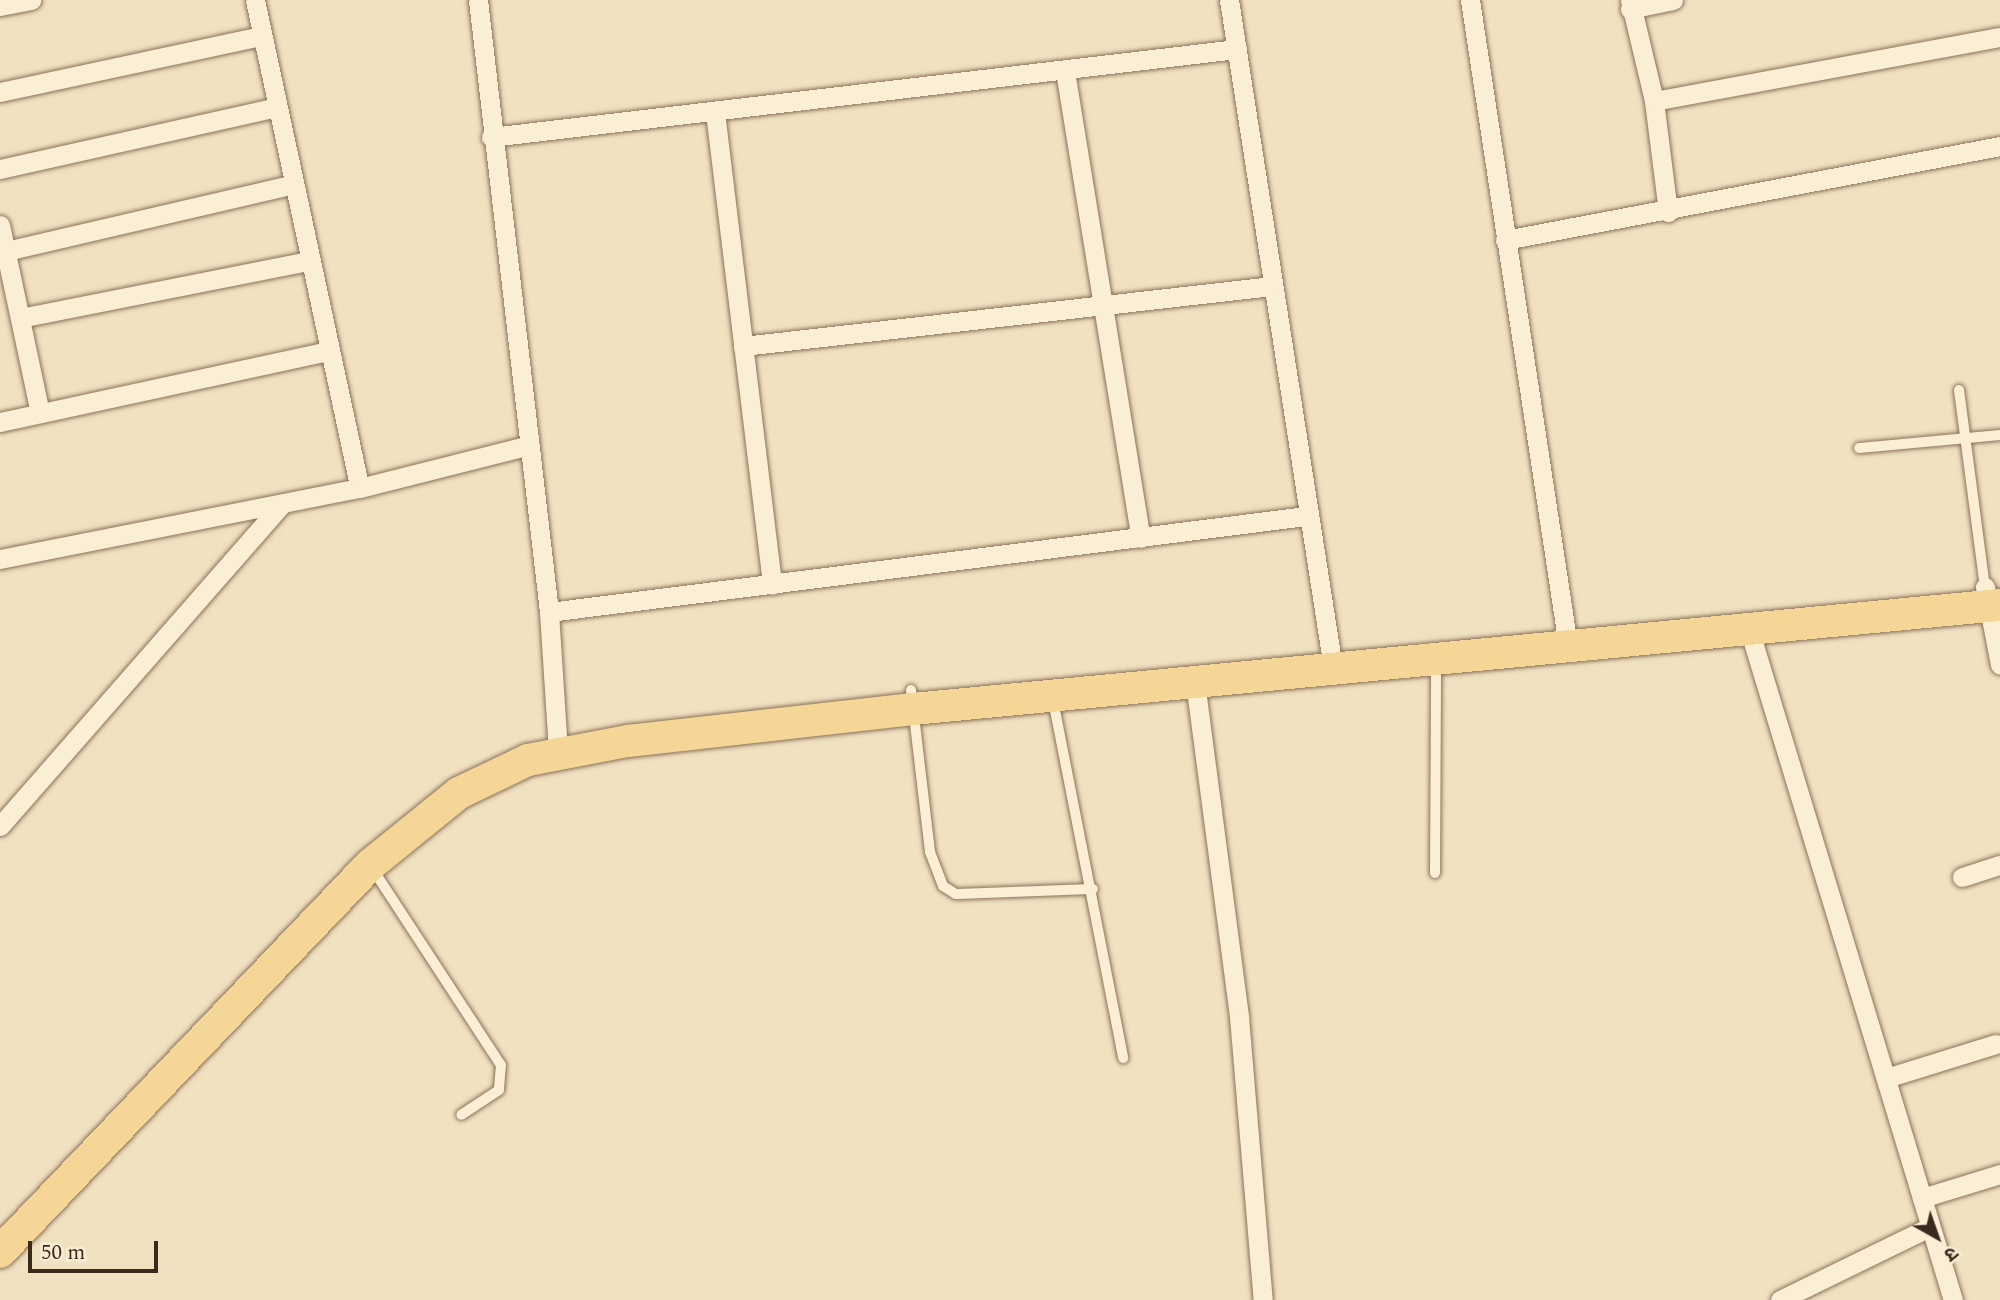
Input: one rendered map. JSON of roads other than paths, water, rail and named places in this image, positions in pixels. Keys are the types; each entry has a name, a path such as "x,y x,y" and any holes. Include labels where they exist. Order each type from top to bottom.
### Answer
{"main road":[{"path":"0,1224 357,850 482,755 557,742 912,699 1993,596"},
{"path":"912,699 1052,696 1195,682 1331,659 1436,659 1566,637 1749,629 1993,596"},
{"path":"0,1252 370,865 491,773 557,742"}],"street":[{"path":"0,6 31,0"},
{"path":"255,0 309,261 360,488"},
{"path":"478,0 491,137 549,612 557,742"},
{"path":"1229,0 1306,516 1331,659"},
{"path":"1470,0 1566,637"},
{"path":"1668,212 1654,101 1630,4 1673,0"},
{"path":"0,92 262,36"},
{"path":"1654,101 2000,37"},
{"path":"491,137 1237,49"},
{"path":"1065,71 1141,538"},
{"path":"0,169 277,107"},
{"path":"715,112 772,585"},
{"path":"1505,240 1668,212 2000,146"},
{"path":"6,251 293,184"},
{"path":"0,225 40,413"},
{"path":"20,318 309,261"},
{"path":"743,346 1102,303 1272,286"},
{"path":"0,422 329,351"},
{"path":"0,559 360,488 530,445"},
{"path":"0,826 283,503"},
{"path":"549,612 1306,516"},
{"path":"1993,596 2000,665"},
{"path":"1749,629 1953,1300"},
{"path":"1195,682 1240,1017 1263,1300"},
{"path":"1962,877 2000,865"},
{"path":"1886,1078 1996,1044"},
{"path":"1922,1198 2000,1174"},
{"path":"1781,1300 1930,1227"}],"lane":[{"path":"1959,390 1993,596"},
{"path":"1859,448 2000,435"},
{"path":"1436,659 1436,873"},
{"path":"1052,696 1093,889 1124,1058"},
{"path":"912,699 930,852 943,886 956,894 1093,889"},
{"path":"370,865 501,1065 499,1090 461,1115"}]}
